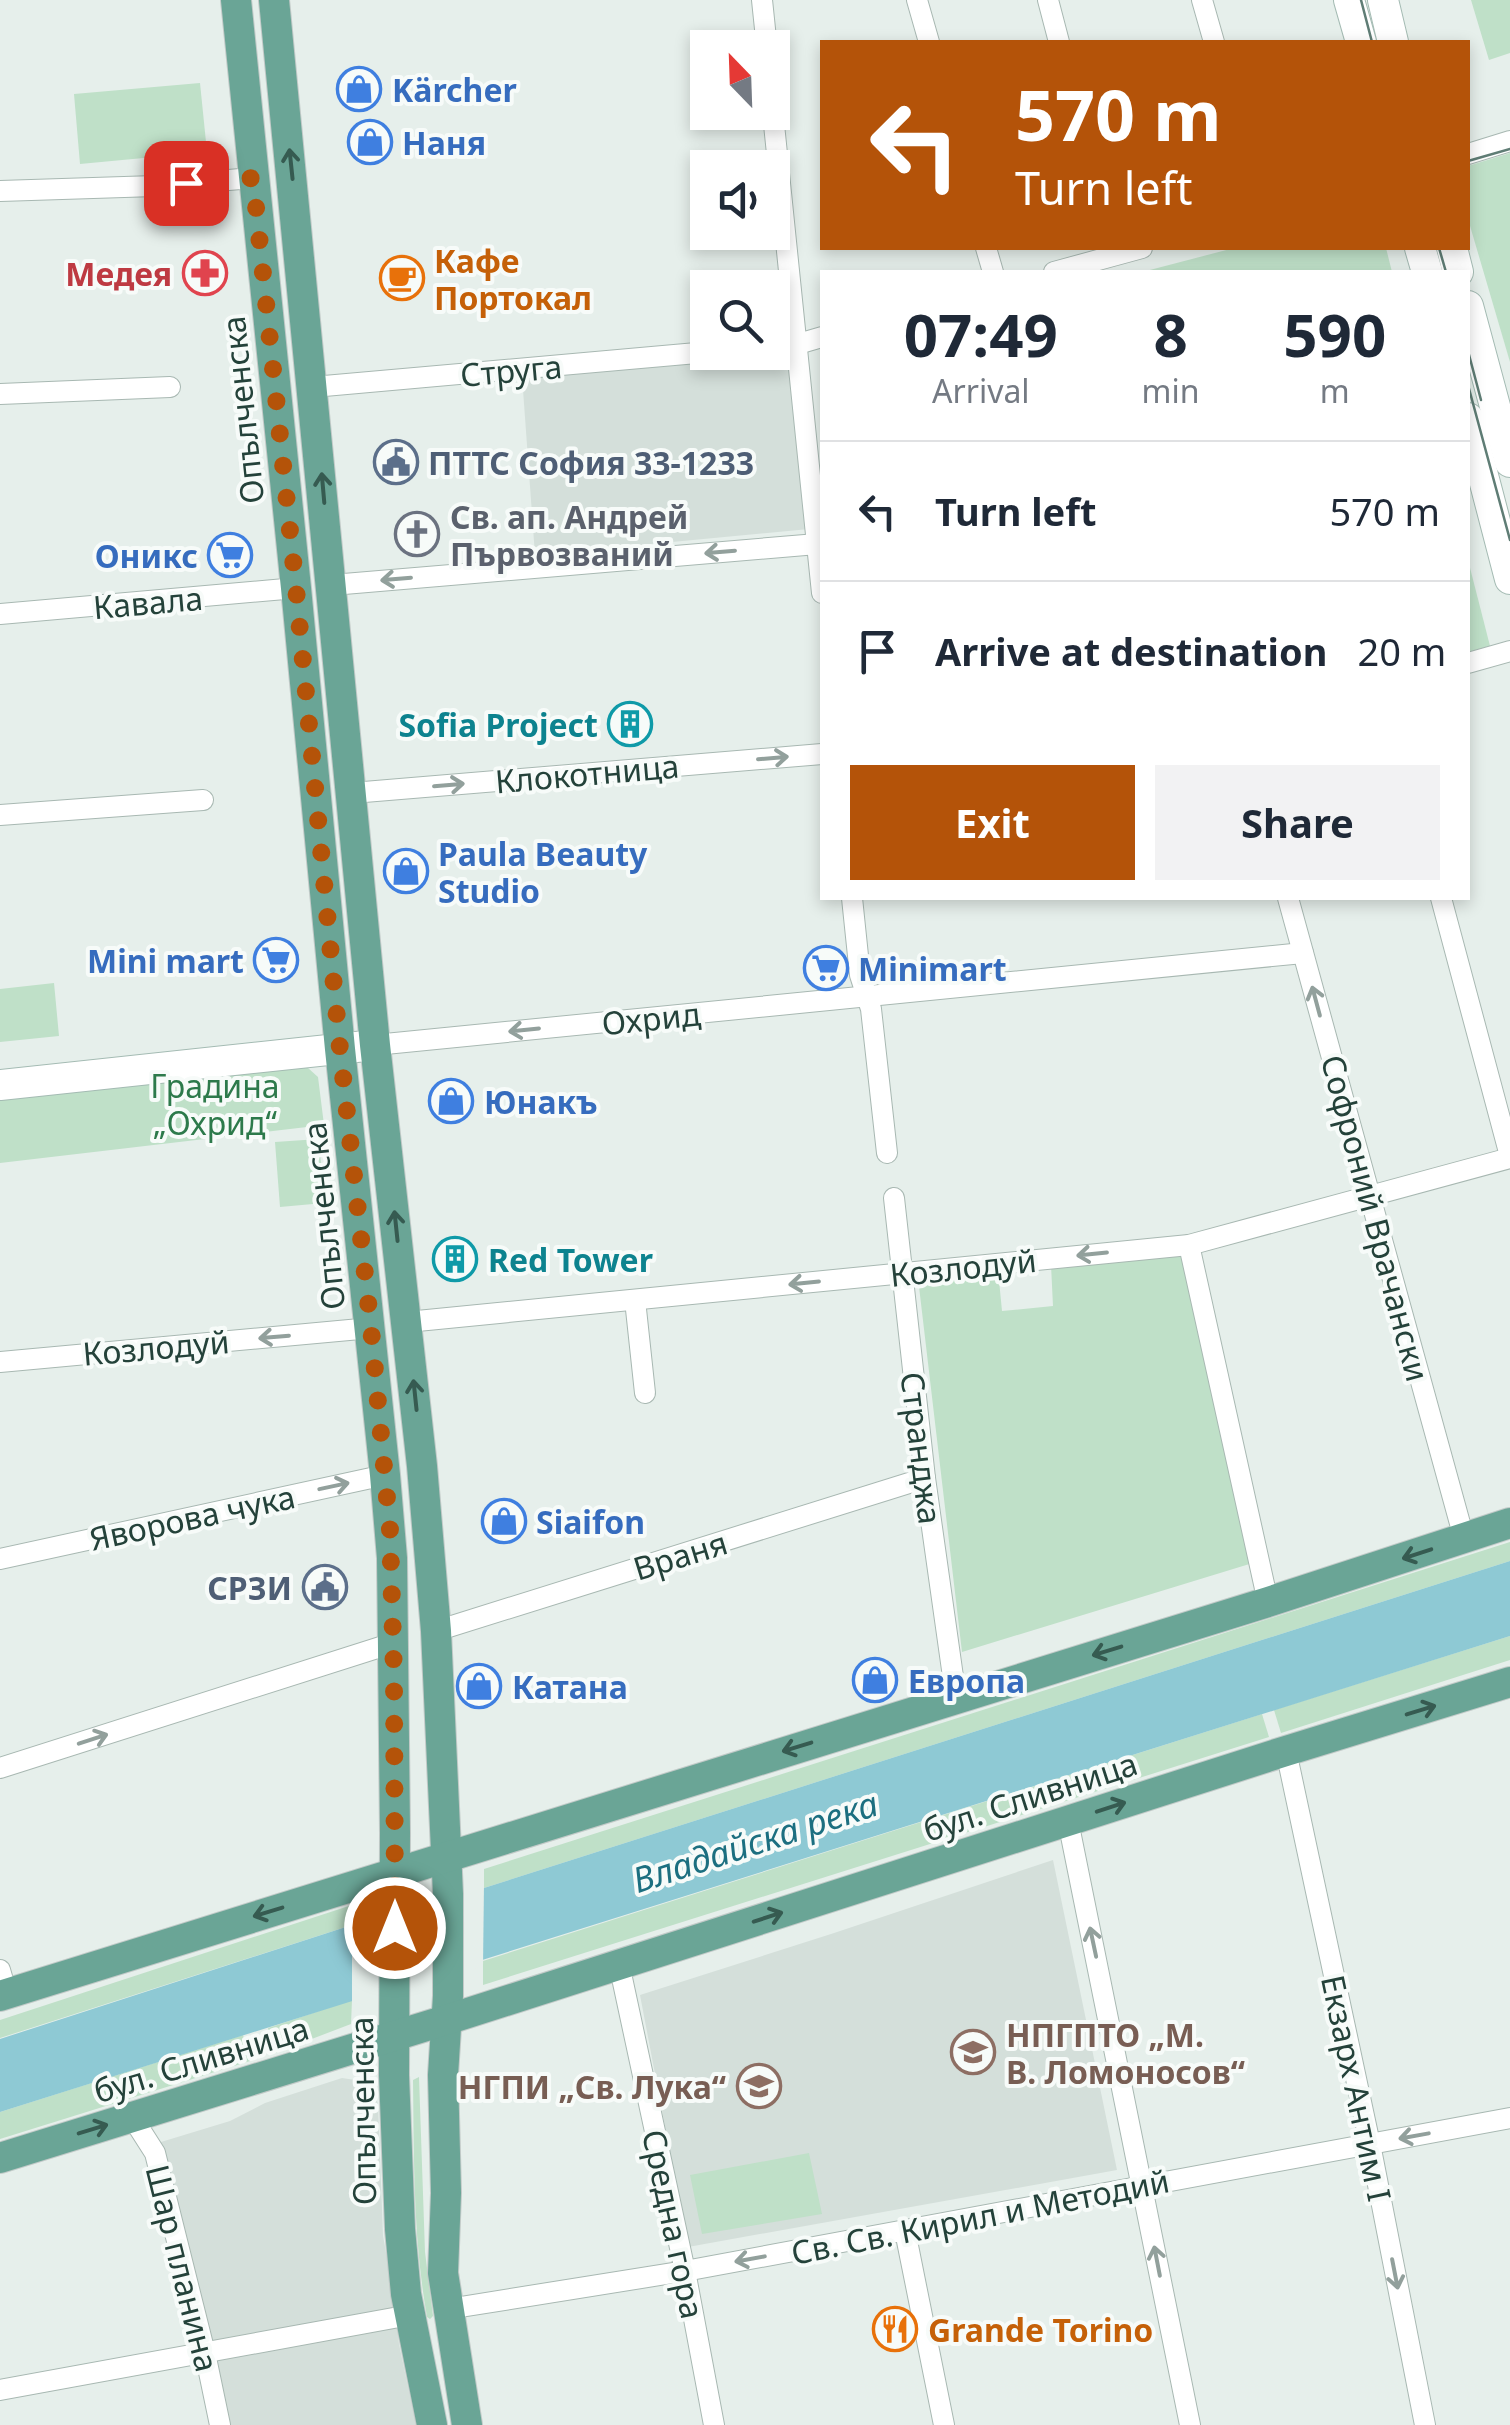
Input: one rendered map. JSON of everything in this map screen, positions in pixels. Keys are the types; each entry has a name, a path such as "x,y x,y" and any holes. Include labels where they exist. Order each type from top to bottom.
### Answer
{"main road":[{"name":"Опълченска","path":"236,0 392,1558 394,2024 400,2229 410,2315 432,2425"},
{"path":"274,0 436,1632 447,1867 443,2273 468,2425"},
{"path":"1349,0 1360,40"},
{"path":"1384,0 1393,40"},
{"path":"1470,313 1510,462"},
{"path":"1470,426 1510,579"},
{"name":"Охрид","path":"0,1085 375,1045"},
{"path":"2,1986 447,1867 956,1698 1510,1524"},
{"name":"бул. Сливница","path":"0,2158 132,2117 394,2024 619,1964 1510,1682"}],"street":[{"path":"762,0 765,30"},
{"path":"917,0 928,40"},
{"path":"1048,0 1059,40"},
{"path":"1202,0 1213,40"},
{"path":"775,130 820,568"},
{"path":"1470,153 1510,140"},
{"path":"0,191 253,178"},
{"path":"1063,270 1119,258"},
{"path":"790,345 820,338"},
{"name":"Струга","path":"313,387 690,354"},
{"path":"0,394 170,386"},
{"path":"332,585 818,544"},
{"name":"Кавала","path":"0,614 296,588"},
{"path":"1470,662 1510,652"},
{"name":"Клокотница","path":"352,793 820,754"},
{"path":"0,815 203,800"},
{"path":"852,900 860,975 872,1009 887,1153"},
{"name":"Софроний Врачански","path":"1289,900 1464,1538"},
{"path":"1442,900 1510,1157"},
{"name":"Охрид","path":"375,1045 1303,952"},
{"name":"Козлодуй","path":"407,1322 1189,1245 1510,1157"},
{"name":"Странджа","path":"894,1198 925,1478 956,1698"},
{"path":"1189,1245 1268,1602"},
{"path":"635,1300 645,1392"},
{"name":"Козлодуй","path":"0,1362 371,1328"},
{"name":"Яворова чука","path":"0,1559 385,1475"},
{"name":"Враня","path":"436,1632 925,1478"},
{"path":"0,1768 393,1643"},
{"name":"Екзарх Антим I","path":"1286,1751 1425,2425"},
{"path":"1068,1821 1190,2425"},
{"name":"Средна гора","path":"619,1964 714,2425"},
{"name":"Шар планина","path":"132,2117 155,2153 220,2425"},
{"name":"Св. Св. Кирил и Методий","path":"448,2309 684,2271 1510,2118"},
{"path":"905,2231 944,2425"},
{"path":"0,2390 410,2315"}],"shaded area":[{"path":"790,354 794,354 809,529 535,555 522,376 690,362 690,370 790,370"},
{"path":"1053,1860 1117,2170 688,2247 640,1995"},
{"path":"342,2078 362,2081 375,2094 378,2104 383,2236 416,2425 221,2425 170,2166 161,2142 230,2121 265,2103"}],"green space":[{"path":"1471,0 1510,0 1510,53 1489,60"},
{"path":"200,83 207,152 80,164 74,94"},
{"path":"1510,153 1510,362 1470,226 1470,165"},
{"path":"1226,250 1386,250 1392,270 1150,270"},
{"path":"1470,568 1490,646 1470,651"},
{"path":"54,983 59,1036 0,1042 0,989"},
{"name":"Градина „Охрид“","path":"298,1059 318,1077 324,1125 0,1163 0,1093"},
{"path":"319,1139 324,1203 280,1207 275,1142"},
{"path":"1188,1248 1256,1562 962,1652 918,1278 998,1270 1002,1311 1053,1306 1051,1265"},
{"path":"1510,1542 1510,1561 484,1888 484,1869"},
{"path":"1510,1636 1510,1660 1281,1733 1274,1710"},
{"path":"1262,1714 1269,1737 483,1985 483,1961"},
{"path":"352,1905 352,1925 0,2038 0,2020"},
{"path":"352,2000 351,2024 275,2053 268,2028"},
{"path":"243,2035 250,2061 0,2139 0,2112"},
{"path":"419,2077 425,2252 433,2316 430,2319 422,2287 415,2198 413,2080"},
{"path":"809,2153 822,2214 702,2234 690,2175"}],"water":[{"name":"Владайска река","path":"1510,1561 1510,1636 0,2112 0,2039"}],"pier":[{"path":"484,1883 483,1966 352,2005 352,1919"}],"tram line":[{"path":"1361,0 1371,40"},
{"path":"1470,160 1510,149"},
{"path":"1440,250 1445,270"},
{"path":"1470,359 1481,400"},
{"path":"1470,392 1510,540"}],"place":[{"name":"Kärcher","path":"359,89"},
{"name":"Наня","path":"370,142"},
{"name":"Медея","path":"205,273"},
{"name":"Кафе Портокал","path":"402,278"},
{"name":"ПТТС София 33-1233","path":"396,462"},
{"name":"Св. ап. Андрей Първозваний","path":"417,534"},
{"name":"Оникс","path":"230,555"},
{"name":"Sofia Project","path":"630,724"},
{"name":"Paula Beauty Studio","path":"406,871"},
{"name":"Mini mart","path":"276,960"},
{"name":"Minimart","path":"826,968"},
{"name":"Юнакъ","path":"451,1101"},
{"name":"Red Tower","path":"455,1259"},
{"name":"Siaifon","path":"504,1521"},
{"name":"СРЗИ","path":"325,1587"},
{"name":"Европа","path":"875,1680"},
{"name":"Катана","path":"479,1686"},
{"name":"НПГПТО „М. В. Ломоносов“","path":"973,2052"},
{"name":"НГПИ „Св. Лука“","path":"759,2086"},
{"name":"Grande Torino","path":"895,2329"}],"route":[{"path":"186,183 253,178 390,1530 395,1928"}]}
